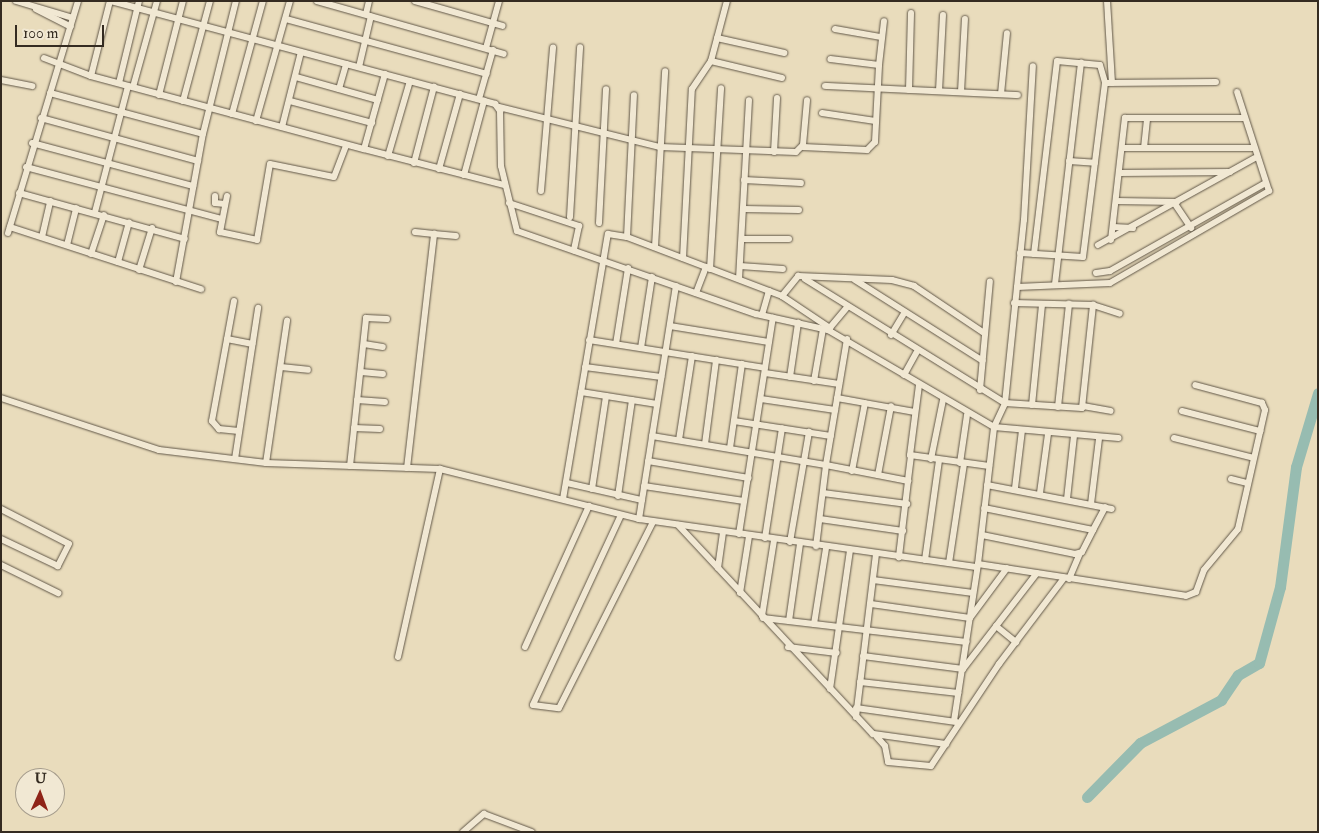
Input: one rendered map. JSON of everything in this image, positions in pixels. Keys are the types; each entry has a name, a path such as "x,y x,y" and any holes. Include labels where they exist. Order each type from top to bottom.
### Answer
{"street":[{"path":"16,1 73,18"},
{"path":"78,1 61,66 32,143 9,230 42,237 201,289"},
{"path":"91,76 110,1 138,5 178,20 277,44 460,94 541,120 660,147 774,152 803,147 867,150 875,142 881,37 884,21"},
{"path":"95,212 121,114 157,1"},
{"path":"159,95 183,1"},
{"path":"183,101 210,1"},
{"path":"176,282 203,134 236,1"},
{"path":"232,114 263,1"},
{"path":"256,121 290,1"},
{"path":"317,1 342,5 369,15 504,54"},
{"path":"359,67 366,41 370,1"},
{"path":"415,1 502,26"},
{"path":"486,48 499,1"},
{"path":"683,258 692,89 711,61 727,1"},
{"path":"1020,254 1059,257 1083,256 1095,163 1109,83 1107,1"},
{"path":"118,83 138,5"},
{"path":"33,7 70,27"},
{"path":"909,90 911,14"},
{"path":"939,91 943,15"},
{"path":"286,19 487,74"},
{"path":"960,92 965,19"},
{"path":"835,29 881,37"},
{"path":"1001,94 1007,33"},
{"path":"717,38 784,53"},
{"path":"570,217 580,47"},
{"path":"541,191 541,120 553,48"},
{"path":"464,176 494,50"},
{"path":"282,127 302,52"},
{"path":"44,58 91,76 159,95 504,185"},
{"path":"830,59 879,65"},
{"path":"711,61 782,78"},
{"path":"1034,254 1057,61 1102,66 1109,83"},
{"path":"1055,284 1081,63"},
{"path":"339,89 346,64"},
{"path":"957,722 958,694 978,565 994,428 1005,403 1020,254 1033,66"},
{"path":"655,247 665,71"},
{"path":"364,149 385,74"},
{"path":"296,78 378,100"},
{"path":"1,80 32,86"},
{"path":"388,156 410,81"},
{"path":"1109,83 1216,82"},
{"path":"825,86 878,91 909,90 1018,95"},
{"path":"414,163 434,87"},
{"path":"696,293 708,268 718,149 720,88"},
{"path":"599,223 606,89"},
{"path":"50,92 121,114 203,134"},
{"path":"1017,287 1110,283 1268,191 1255,158 1237,92"},
{"path":"439,169 460,94"},
{"path":"627,237 634,95"},
{"path":"774,152 777,98"},
{"path":"739,279 748,100"},
{"path":"803,147 808,100"},
{"path":"290,101 372,123"},
{"path":"499,107 504,185 517,231 762,315 827,329"},
{"path":"822,114 875,121"},
{"path":"41,118 198,161"},
{"path":"1111,240 1125,118 1244,118"},
{"path":"1144,148 1147,118"},
{"path":"32,143 193,186"},
{"path":"227,196 221,219 223,235 257,240 270,164 334,177 346,145"},
{"path":"1122,148 1252,148"},
{"path":"1098,245 1134,228 1255,158"},
{"path":"1069,161 1095,163"},
{"path":"26,167 221,219"},
{"path":"1119,173 1231,172"},
{"path":"744,180 802,183"},
{"path":"1096,272 1110,271 1264,184"},
{"path":"19,193 95,212 185,239"},
{"path":"215,196 215,202 226,204"},
{"path":"42,237 50,201"},
{"path":"1116,201 1177,203"},
{"path":"509,203 579,226 574,250"},
{"path":"1177,203 1195,234"},
{"path":"66,245 76,208"},
{"path":"744,209 799,210"},
{"path":"91,254 104,215"},
{"path":"118,262 129,222"},
{"path":"1113,227 1134,228"},
{"path":"139,270 152,228"},
{"path":"414,232 456,236"},
{"path":"407,468 434,234"},
{"path":"563,499 606,236 627,237 782,296 827,329 966,415 994,428 1099,439 1120,438"},
{"path":"742,239 789,239"},
{"path":"740,266 783,269"},
{"path":"616,344 628,268"},
{"path":"641,348 652,277"},
{"path":"782,296 796,277 805,279 854,279 914,286 984,333"},
{"path":"805,279 847,308 980,390 1005,403 1058,407 1083,406 1111,411"},
{"path":"854,279 904,313 982,361"},
{"path":"980,390 990,281"},
{"path":"639,519 676,286"},
{"path":"762,315 769,291"},
{"path":"234,302 212,421 219,428 239,431"},
{"path":"1014,303 1093,305 1120,314"},
{"path":"1032,405 1042,304"},
{"path":"1058,407 1069,304"},
{"path":"1083,406 1093,305"},
{"path":"235,459 258,308"},
{"path":"814,381 827,329 847,308"},
{"path":"891,335 904,313"},
{"path":"350,466 366,318 387,319"},
{"path":"738,534 753,452 773,318"},
{"path":"266,463 287,321"},
{"path":"790,377 798,323"},
{"path":"670,326 769,342"},
{"path":"228,339 254,344"},
{"path":"589,340 742,364 790,377 839,384"},
{"path":"816,546 826,466 847,340"},
{"path":"364,344 383,347"},
{"path":"904,375 918,352"},
{"path":"680,440 692,356"},
{"path":"705,444 716,360"},
{"path":"730,448 742,364"},
{"path":"281,367 308,370"},
{"path":"585,367 661,377"},
{"path":"361,372 383,374"},
{"path":"899,556 907,504 919,385"},
{"path":"1,398 138,445 266,463 440,469 563,499 621,516 653,522 826,548 1007,568 1067,579 1192,596 1204,570 1236,532 1265,410 1262,403 1195,385"},
{"path":"581,392 657,404"},
{"path":"592,489 606,396"},
{"path":"837,398 891,406 915,412"},
{"path":"761,399 835,410"},
{"path":"357,400 385,402"},
{"path":"618,496 632,400"},
{"path":"926,560 935,459 943,400"},
{"path":"852,471 865,402"},
{"path":"878,475 891,406"},
{"path":"1182,411 1260,432"},
{"path":"949,563 962,464 966,415"},
{"path":"734,421 831,436"},
{"path":"354,428 380,429"},
{"path":"765,538 782,428"},
{"path":"1015,488 1022,430"},
{"path":"790,542 809,432"},
{"path":"1040,493 1048,434"},
{"path":"652,436 908,480"},
{"path":"1066,499 1074,436"},
{"path":"1174,438 1254,458"},
{"path":"1092,504 1099,439"},
{"path":"911,456 989,466"},
{"path":"648,462 748,478"},
{"path":"398,657 440,469"},
{"path":"1231,479 1248,483"},
{"path":"567,483 642,500"},
{"path":"678,525 788,647 885,746 888,762 920,767 931,766 946,744 957,722 1016,642 1067,579 1093,530 1108,508 1015,488 987,484"},
{"path":"644,486 744,501"},
{"path":"823,493 907,504"},
{"path":"525,647 589,506"},
{"path":"1,508 69,544 58,566 1,539"},
{"path":"984,508 1093,530"},
{"path":"621,516 533,705 559,708 653,522"},
{"path":"820,519 903,531"},
{"path":"718,568 723,532"},
{"path":"982,535 1080,553"},
{"path":"740,593 749,536"},
{"path":"762,617 774,540"},
{"path":"789,621 800,544"},
{"path":"814,624 826,548"},
{"path":"830,689 841,628 850,551"},
{"path":"856,717 876,554"},
{"path":"1,566 58,593"},
{"path":"970,618 1007,568"},
{"path":"963,669 1037,573"},
{"path":"873,580 973,593"},
{"path":"871,604 970,618"},
{"path":"762,617 967,642"},
{"path":"996,626 1016,642"},
{"path":"788,647 837,652"},
{"path":"863,656 963,669"},
{"path":"860,682 958,694"},
{"path":"856,708 957,722"},
{"path":"876,736 946,744"},
{"path":"463,832 484,814 532,832"}],"waterway":[{"path":"1087,797 1140,743 1221,700 1238,675 1259,663 1280,587 1296,467 1318,393"}]}
